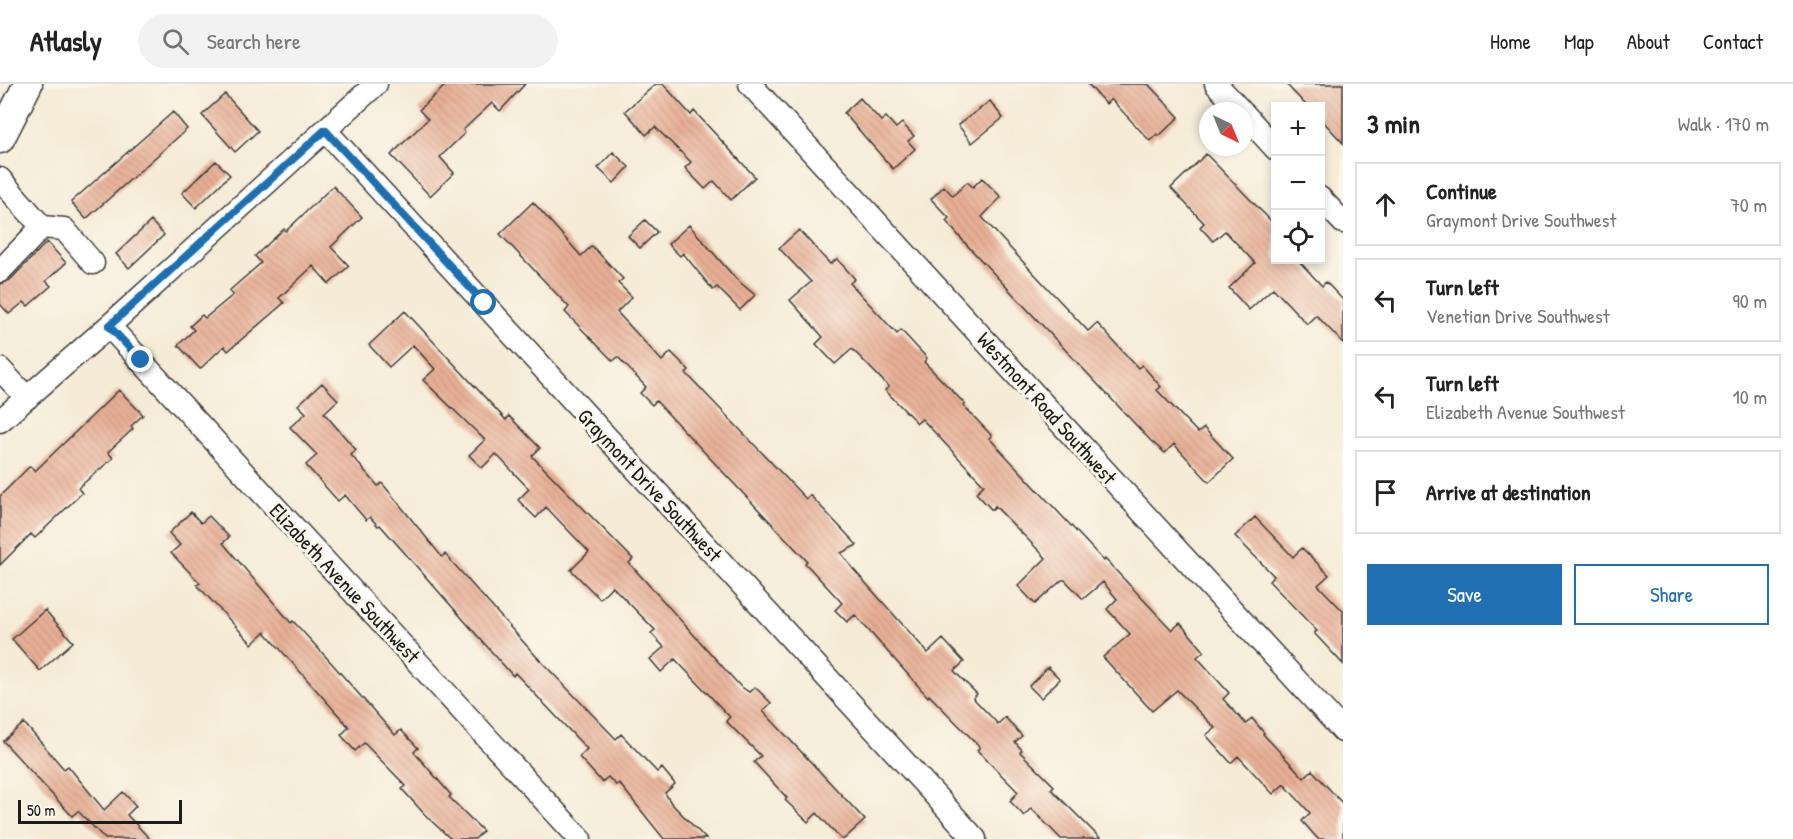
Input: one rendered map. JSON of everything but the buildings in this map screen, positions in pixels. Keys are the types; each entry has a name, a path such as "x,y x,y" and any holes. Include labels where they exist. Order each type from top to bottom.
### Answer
{"main road":[{"path":"0,139 27,84"}],"street":[{"path":"0,421 109,326 376,84"},
{"name":"Westmont Road Southwest","path":"750,84 1343,731"},
{"path":"1216,84 1233,102"},
{"path":"1253,124 1271,144"},
{"name":"Graymont Drive Southwest","path":"325,130 975,839"},
{"path":"0,179 42,227 64,229 93,263"},
{"path":"1325,203 1343,222"},
{"path":"0,271 42,227"},
{"name":"Elizabeth Avenue Southwest","path":"109,326 580,839"},
{"path":"0,369 27,398"}],"route":[{"path":"141,360 109,326 325,130 484,303"}]}
